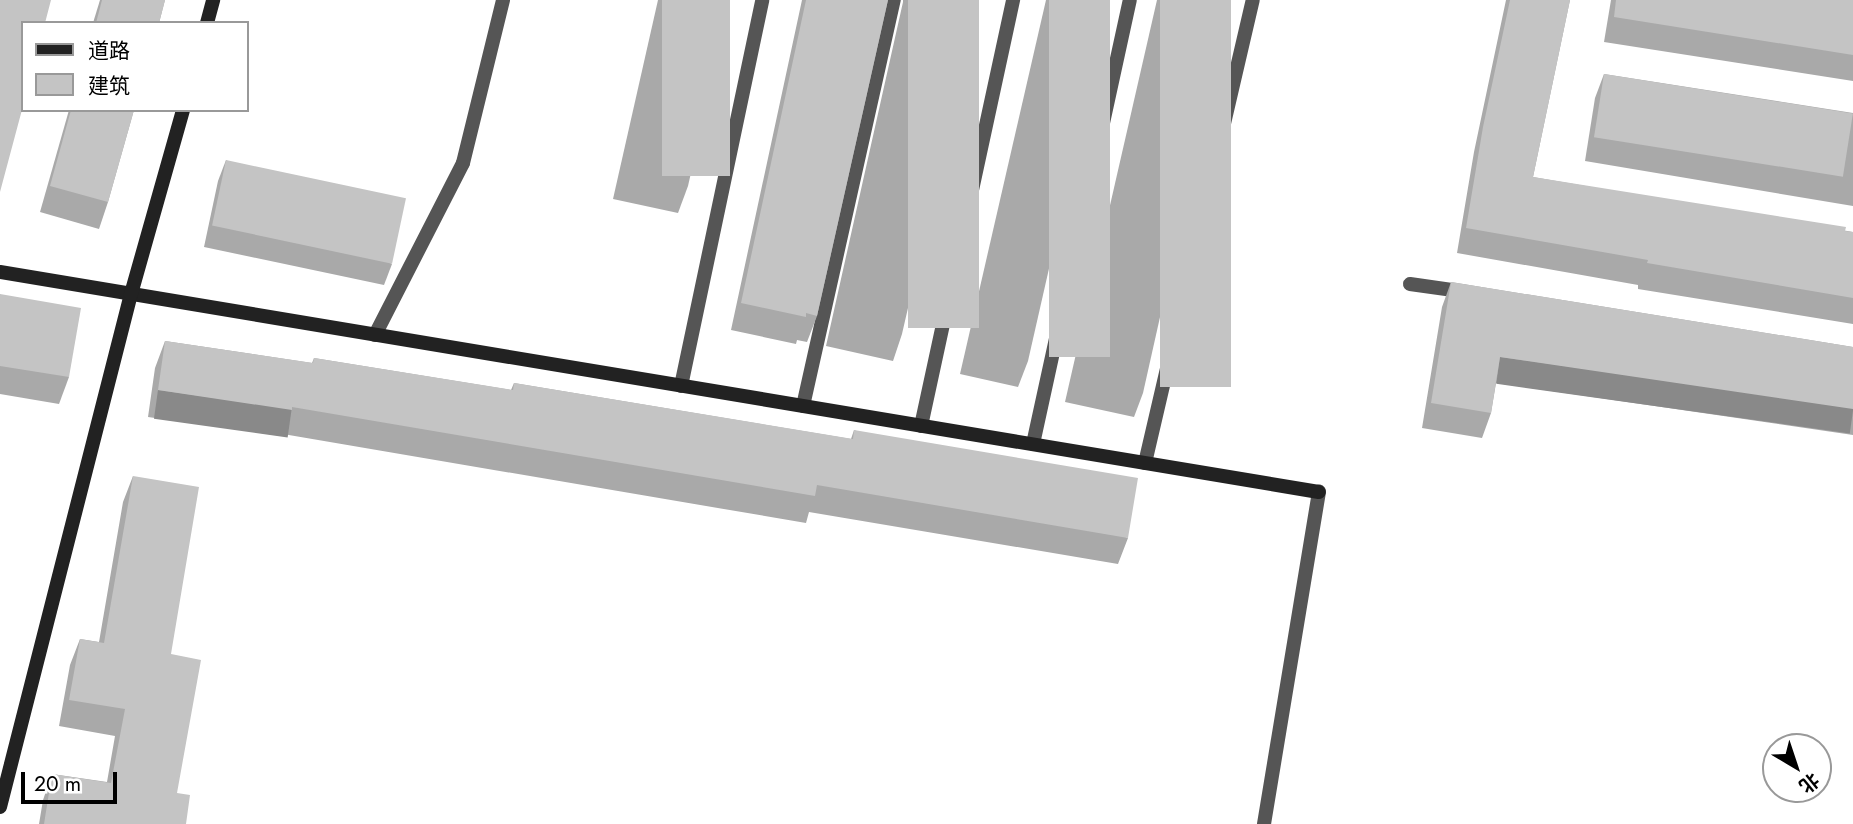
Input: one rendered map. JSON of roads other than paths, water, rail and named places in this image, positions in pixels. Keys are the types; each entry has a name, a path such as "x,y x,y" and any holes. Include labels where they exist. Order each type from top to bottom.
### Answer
{"street":[{"path":"208,21 213,0"},
{"path":"374,335 463,163 503,0"},
{"path":"681,386 762,0"},
{"path":"803,406 894,0"},
{"path":"921,426 1013,0"},
{"path":"1033,444 1130,0"},
{"path":"1145,463 1253,0"},
{"path":"0,807 131,294 182,112"},
{"path":"0,272 1320,492 1264,824"},
{"path":"1410,284 1479,294"}]}
